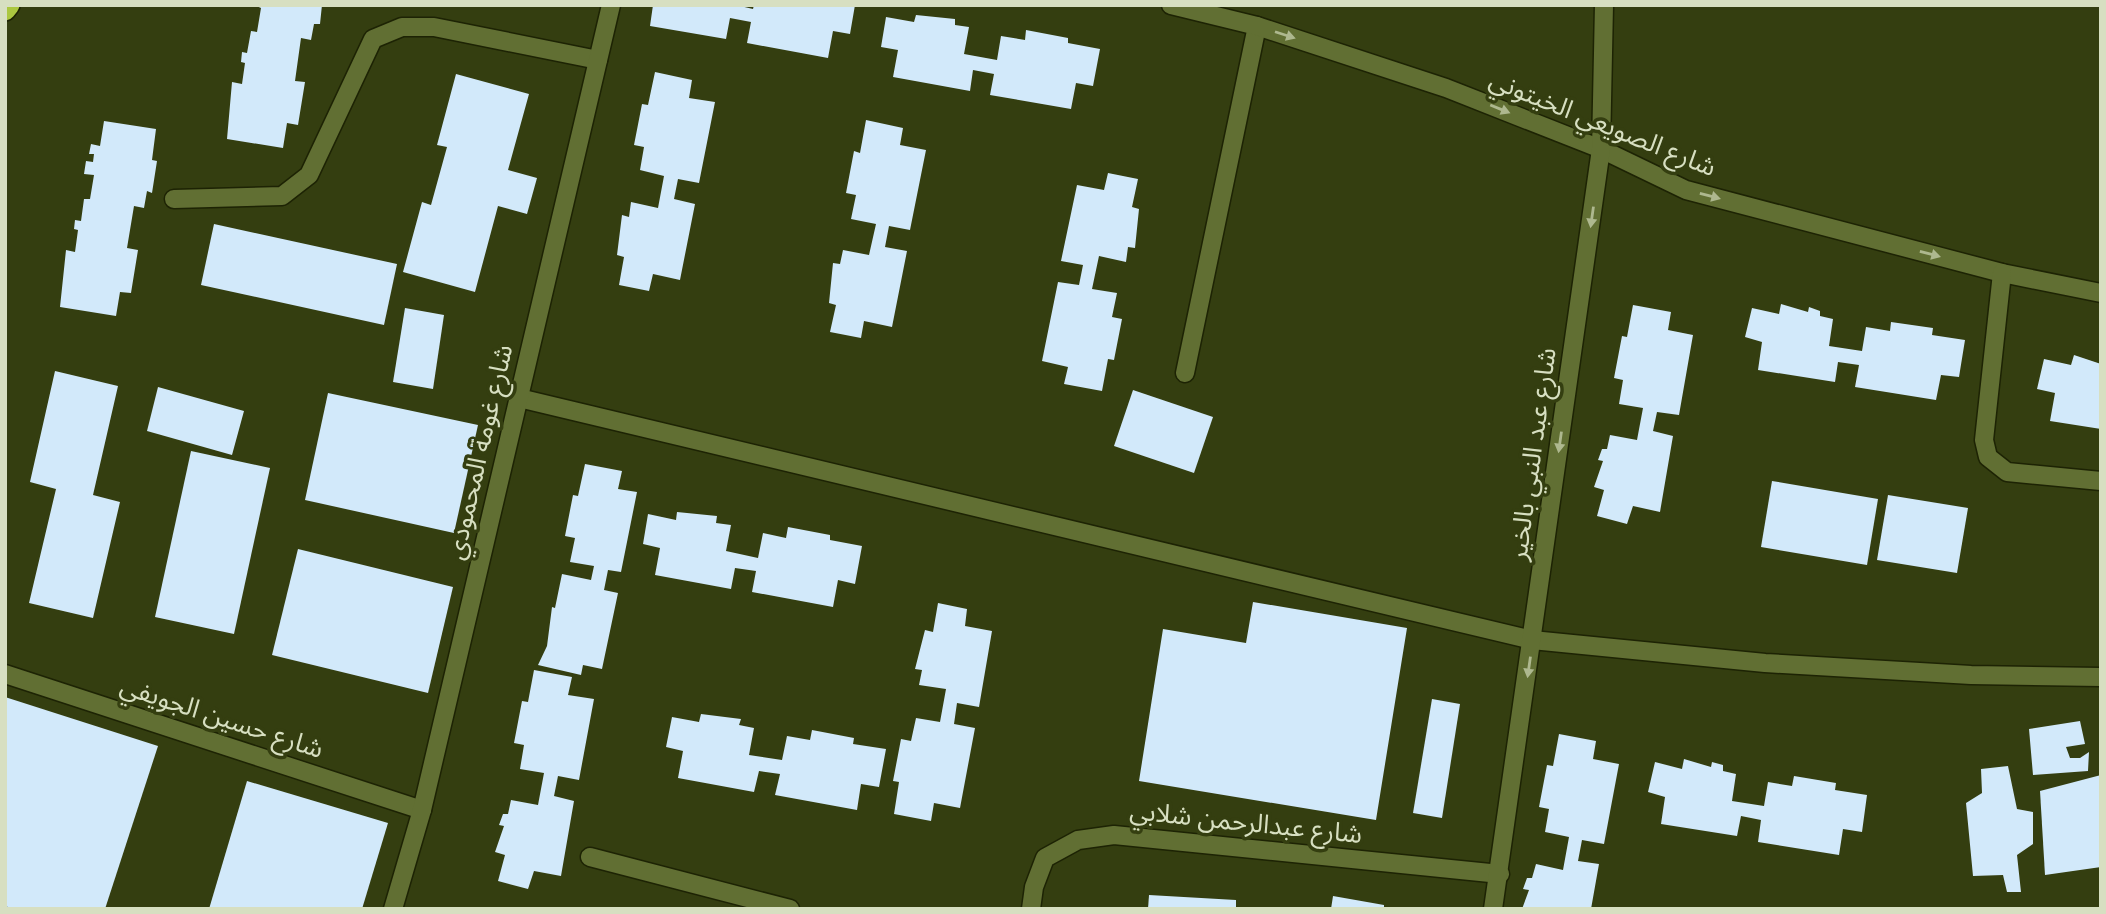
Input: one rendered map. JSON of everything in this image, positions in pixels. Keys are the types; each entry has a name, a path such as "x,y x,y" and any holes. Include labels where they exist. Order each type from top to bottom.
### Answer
{"highway":[{"path":"5,10 9,5"}],"street":[{"name":"شارع غومة المحمودي","path":"393,909 422,810 611,5"},
{"name":"شارع الصويعي الخيتوني","path":"1171,5 1257,26 1446,88 1601,149 1686,190 2002,273 2101,293"},
{"name":"شارع عبد النبي بالخير","path":"1493,909 1601,149 1604,5"},
{"path":"1185,373 1257,26"},
{"path":"174,199 282,196 309,175 373,39 402,27 434,27 598,60"},
{"path":"2002,273 1984,440 1988,457 2007,472 2101,481"},
{"path":"519,398 1532,640 1765,663 1971,675 2101,677"},
{"name":"شارع حسين الجويفي","path":"5,674 422,810"},
{"name":"شارع عبدالرحمن شلابي","path":"1031,909 1034,887 1045,858 1077,840 1114,835 1500,874"},
{"path":"590,857 789,909"}],"building":[{"path":"254,5 322,5 320,24 314,24 311,40 301,38 295,81 305,82 298,125 287,123 283,148 227,139 232,82 242,84 245,63 241,62 242,52 247,53 251,31 257,32 261,8"},
{"path":"653,5 736,5 753,9 754,5 855,5 850,34 833,31 828,58 747,43 751,22 730,18 726,39 650,26"},
{"path":"916,15 955,19 955,25 969,27 964,54 997,60 1001,36 1025,40 1026,30 1068,38 1068,43 1100,49 1093,86 1076,83 1071,109 990,95 994,74 973,70 970,91 893,77 898,50 881,47 886,17 914,22"},
{"path":"655,72 692,80 689,98 715,102 699,183 678,179 674,199 695,204 680,280 653,274 649,291 619,285 624,257 617,255 622,215 629,217 631,202 658,208 664,176 640,170 644,147 634,145 642,104 648,105"},
{"path":"456,74 529,94 508,170 537,178 527,214 498,206 475,292 403,272 422,202 431,205 447,147 437,145"},
{"path":"866,120 903,128 900,145 926,150 910,230 889,226 885,247 907,251 892,327 864,321 861,338 830,332 836,305 829,303 833,263 840,264 843,250 869,255 876,224 851,219 856,195 846,193 854,151 860,153"},
{"path":"104,121 156,129 152,160 157,161 152,193 147,191 144,208 134,206 127,248 138,250 131,293 120,292 116,316 60,307 66,250 75,252 78,230 74,229 75,220 81,221 84,199 90,199 94,175 84,174 86,161 93,162 94,154 89,154 91,144 100,146"},
{"path":"1108,173 1138,179 1132,207 1139,209 1135,248 1128,247 1126,262 1099,256 1092,289 1117,293 1112,317 1122,319 1114,360 1108,359 1102,391 1064,384 1068,367 1042,361 1058,282 1079,285 1083,265 1061,261 1077,185 1104,190"},
{"path":"214,224 397,264 384,325 201,285"},
{"path":"1781,304 1808,312 1809,307 1820,311 1820,316 1833,319 1829,346 1862,351 1866,327 1890,331 1891,322 1933,328 1932,335 1965,340 1959,377 1941,375 1936,400 1855,387 1859,365 1838,362 1835,382 1758,370 1762,342 1745,337 1752,308 1779,314"},
{"path":"1633,305 1671,312 1668,330 1693,335 1679,415 1657,412 1653,431 1673,436 1660,512 1633,506 1627,524 1597,516 1604,490 1594,487 1603,461 1598,460 1602,449 1607,449 1610,435 1637,440 1643,408 1619,404 1623,380 1614,378 1622,336 1627,337"},
{"path":"405,308 444,315 433,389 393,382"},
{"path":"2074,355 2101,364 2101,429 2050,421 2055,393 2037,389 2044,359 2071,365"},
{"path":"55,371 118,386 93,495 120,502 93,618 29,603 56,489 30,482"},
{"path":"158,387 244,411 232,455 147,431"},
{"path":"1133,390 1213,417 1194,473 1114,446"},
{"path":"328,393 478,425 454,533 305,500"},
{"path":"191,451 270,468 234,634 155,617"},
{"path":"585,464 622,471 618,489 637,492 621,572 608,570 604,590 618,593 602,669 583,665 581,675 538,665 547,646 552,607 555,608 562,574 591,580 594,566 570,562 575,538 565,536 573,495 578,496"},
{"path":"1772,481 1878,499 1867,565 1761,547"},
{"path":"1888,495 1968,508 1957,573 1877,560"},
{"path":"677,512 717,516 716,523 731,525 726,551 758,558 763,533 786,538 788,527 830,535 830,540 862,546 855,584 838,580 833,607 752,592 756,571 735,568 731,589 655,575 660,548 643,544 648,514 676,520"},
{"path":"298,549 453,587 428,693 272,655"},
{"path":"1253,602 1407,628 1376,820 1139,781 1163,629 1246,643"},
{"path":"938,603 967,609 965,626 992,631 979,707 957,703 954,724 975,728 960,808 934,803 931,821 894,814 899,782 893,781 901,739 911,741 916,718 940,722 946,689 919,685 922,670 915,669 925,630 933,632"},
{"path":"534,670 572,677 568,695 594,699 579,780 558,776 554,796 574,801 561,876 534,871 528,889 498,881 505,855 495,852 504,826 499,825 503,814 508,814 511,800 538,805 544,773 520,769 524,745 514,743 522,701 528,702"},
{"path":"5,697 158,746 105,909 14,909 5,906"},
{"path":"1432,699 1460,704 1442,818 1413,813"},
{"path":"701,714 741,719 739,725 754,728 749,755 782,760 787,736 810,740 812,730 854,738 853,744 886,749 879,787 861,784 857,810 775,795 780,774 759,771 754,792 678,778 683,751 666,747 672,717 699,722"},
{"path":"2080,721 2085,744 2066,747 2070,758 2080,758 2089,752 2088,771 2033,775 2029,729"},
{"path":"1559,734 1596,741 1593,759 1619,764 1604,844 1582,840 1578,861 1599,864 1591,909 1522,909 1529,890 1523,889 1527,878 1532,878 1536,864 1563,870 1569,837 1545,832 1549,809 1539,807 1547,765 1553,766"},
{"path":"1684,759 1711,767 1712,762 1723,765 1723,771 1736,774 1732,801 1764,806 1768,782 1792,786 1794,776 1836,783 1835,790 1867,795 1862,832 1843,829 1839,855 1758,842 1761,820 1741,816 1737,836 1661,824 1665,797 1648,792 1655,762 1682,769"},
{"path":"2008,766 2017,809 2033,812 2033,844 2017,855 2021,892 2007,892 2003,875 1973,876 1966,803 1982,793 1981,769"},
{"path":"2101,775 2101,867 2045,875 2040,791"},
{"path":"247,781 388,823 362,909 209,909"},
{"path":"1149,895 1236,900 1236,909 1148,909"},
{"path":"1333,896 1384,905 1384,909 1331,909"}]}
